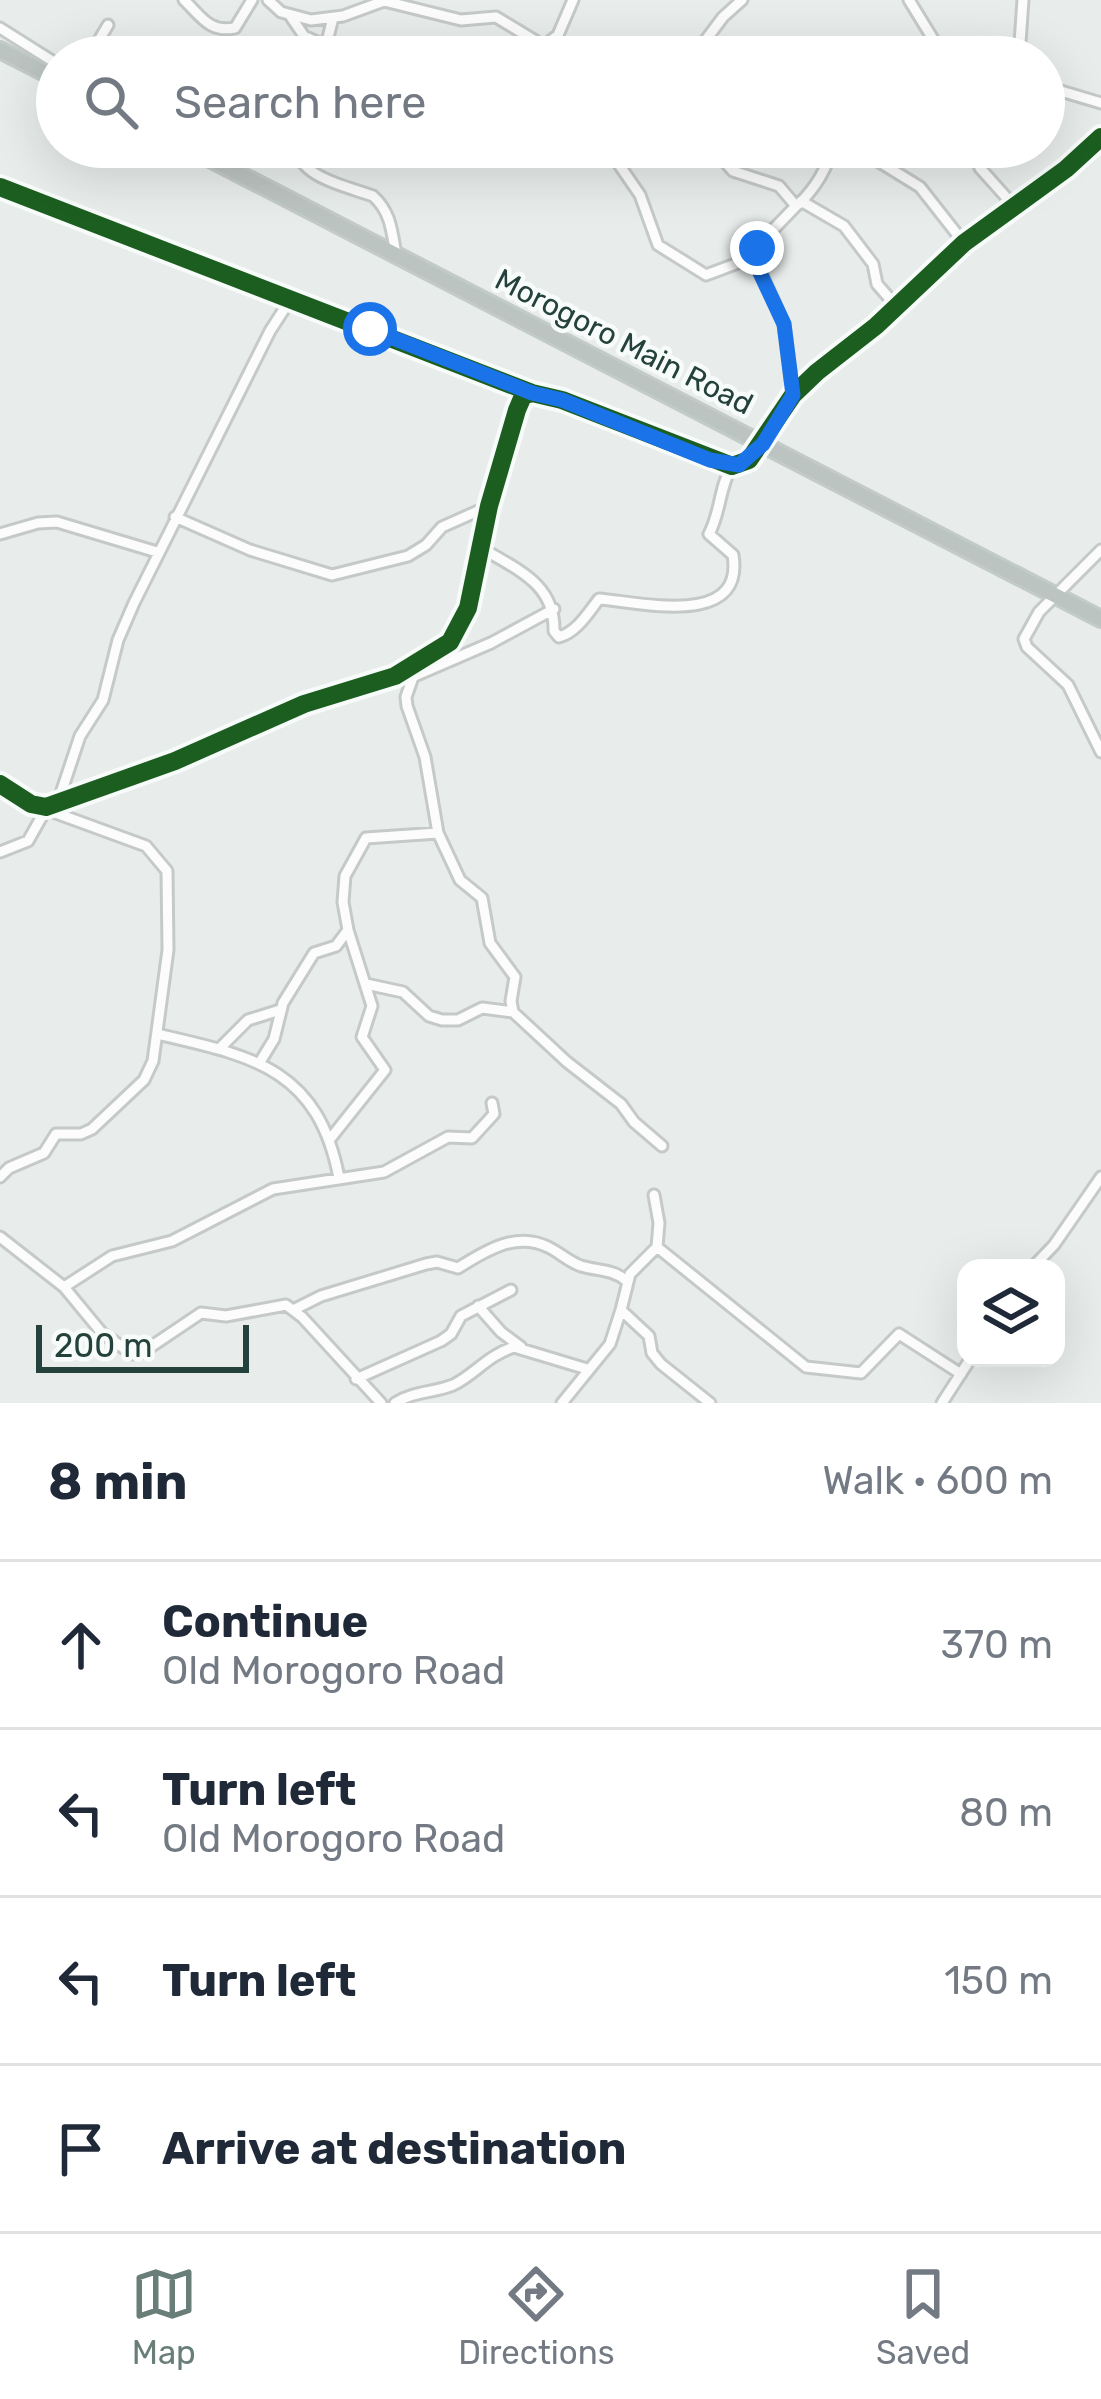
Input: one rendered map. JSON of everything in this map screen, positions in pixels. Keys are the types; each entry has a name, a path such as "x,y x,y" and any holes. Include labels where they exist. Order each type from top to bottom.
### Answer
{"highway":[{"path":"0,50 36,68"},
{"name":"Morogoro Main Road","path":"228,168 1101,619"}],"street":[{"path":"184,0 210,27 227,30 235,28 251,0"},
{"path":"268,0 291,16 304,36"},
{"path":"557,36 573,0"},
{"path":"709,36 742,0"},
{"path":"1020,36 1023,0"},
{"path":"291,16 333,18 384,1 461,20 496,11 530,36"},
{"path":"914,2 933,36"},
{"path":"329,36 333,18"},
{"path":"101,36 108,25"},
{"path":"0,28 36,51"},
{"path":"1065,93 1101,104"},
{"path":"1065,166 1101,137"},
{"path":"307,168 381,203 388,213 396,255"},
{"path":"621,168 640,195 655,241 706,275 754,257 823,168"},
{"path":"730,168 778,186 799,204 844,226 873,264 877,284 896,307"},
{"path":"889,168 920,187 964,243"},
{"path":"980,168 1014,206"},
{"path":"480,547 536,584 554,609 554,632 562,637 590,616 599,599 682,608 707,602 725,590 734,573 733,555 709,534 719,516 724,478 732,466 749,460 763,444 793,395 964,243 1062,168"},
{"path":"0,187 732,466"},
{"path":"754,257 784,324 793,395"},
{"path":"58,802 80,736 103,700 118,640 157,552 290,300"},
{"path":"0,852 28,841 43,808 175,761 304,704 395,676 457,634 468,608 489,506 517,410 523,396 532,393"},
{"path":"175,517 250,550 332,575 408,556 442,527 489,506"},
{"path":"0,534 57,522 157,552"},
{"path":"1101,550 1039,612 1024,639 1069,685 1101,752"},
{"path":"395,676 413,677 554,609"},
{"path":"413,677 407,706 425,757 438,832 460,880 482,898 490,943 515,977 514,1012 621,1104 662,1146"},
{"path":"0,784 43,808 146,846 167,872 168,950 158,1003 158,1047 143,1080 92,1129 56,1134 47,1150 0,1177"},
{"path":"330,1139 385,1070 362,1037 372,1011 347,930 345,876 366,838 438,832"},
{"path":"260,1062 274,1039 280,1010 314,953 336,946 347,930"},
{"path":"366,984 403,992 429,1016 442,1020 484,1008 514,1012"},
{"path":"220,1048 248,1020 280,1010"},
{"path":"158,1034 260,1062 293,1084 330,1139 339,1178"},
{"path":"64,1287 112,1256 172,1241 273,1189 384,1172 448,1137 472,1138 494,1114 492,1102"},
{"path":"1041,1259 1101,1177"},
{"path":"562,1403 610,1344 627,1281 657,1247 654,1195"},
{"path":"0,1237 64,1287 102,1333 138,1355 201,1313 226,1316 283,1305 295,1309 381,1403"},
{"path":"295,1309 327,1294 426,1264 458,1268 520,1240 537,1242 576,1264 627,1281"},
{"path":"657,1247 806,1367 861,1373 899,1334 961,1374"},
{"path":"356,1378 441,1341 461,1316 511,1290"},
{"path":"478,1306 500,1332 521,1347 587,1369"},
{"path":"621,1310 649,1336 652,1353 661,1364 710,1403"},
{"path":"394,1403 416,1392 454,1384 490,1358 521,1347"},
{"path":"942,1403 965,1367"}],"cycle path":[{"path":"0,187 732,466 749,460 793,395 817,372 876,326 964,243 1066,169 1101,137"},
{"path":"0,784 31,804 46,807 175,761 304,704 395,676 450,642 468,608 489,506 517,410 523,396 532,393"}],"route":[{"path":"370,329 710,460 739,465 763,444 793,395 784,324 754,260 757,248"}]}
